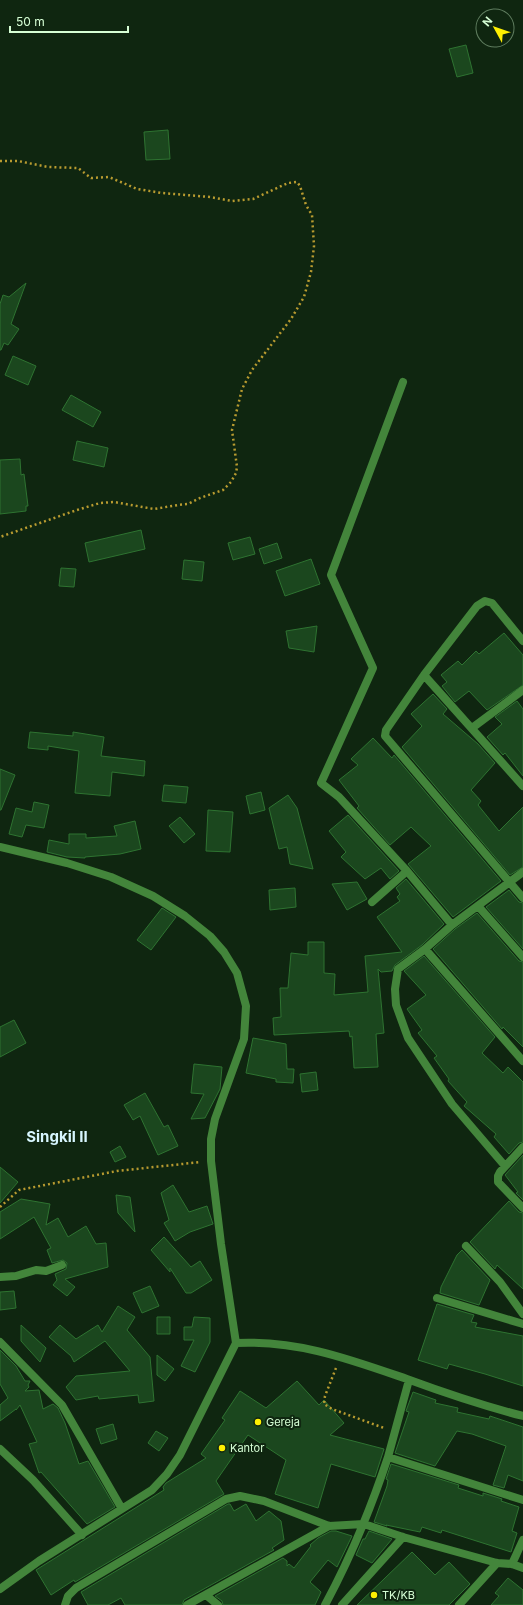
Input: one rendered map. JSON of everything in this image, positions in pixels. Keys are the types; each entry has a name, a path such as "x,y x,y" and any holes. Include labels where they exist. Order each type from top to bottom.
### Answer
{"street":[{"path":"403,382 331,574 373,668 320,783 339,797 407,871 452,925"},
{"path":"523,641 492,603 485,601 477,606 424,675 386,730 385,736 523,898"},
{"path":"424,675 522,784"},
{"path":"472,728 523,690"},
{"path":"0,847 67,863 111,877 153,896 185,916 210,936 224,952 237,973 246,1006 244,1039 214,1119 211,1139 211,1161 221,1244 236,1343 180,1455 167,1474 152,1490 39,1561 0,1589"},
{"path":"372,902 407,871"},
{"path":"505,1166 452,1104 408,1038 396,1005 395,989 398,969 452,925 523,872"},
{"path":"478,906 523,957"},
{"path":"425,948 523,1061"},
{"path":"523,1147 505,1166 498,1176 498,1182 523,1208"},
{"path":"466,1246 500,1282 523,1314"},
{"path":"0,1277 16,1276 36,1270 46,1271 62,1265"},
{"path":"437,1298 523,1324"},
{"path":"0,1342 62,1405 122,1509"},
{"path":"236,1343 256,1342 293,1345 341,1356 488,1407 523,1416"},
{"path":"325,1605 340,1578 364,1524 388,1457 409,1380"},
{"path":"0,1449 33,1480 82,1535"},
{"path":"388,1457 523,1500"},
{"path":"65,1605 68,1596 76,1588 226,1499 240,1496 264,1501 329,1526 364,1524 402,1538 497,1563 512,1564 523,1568"},
{"path":"187,1605 329,1526"},
{"path":"342,1605 402,1538"},
{"path":"512,1564 523,1540"},
{"path":"459,1605 497,1563"},
{"path":"206,1595 218,1605"}],"path":[{"path":"0,161 18,162 48,167 78,168 91,178 109,177 137,189 162,193 210,197 232,201 253,199 288,183 297,182 300,186 304,201 312,215 314,246 311,272 304,296 291,319 252,370 242,389 232,430 238,467 235,477 226,488 188,504 154,509 114,502 100,503 0,537"},
{"path":"0,1207 19,1190 117,1171 211,1161"},
{"path":"341,1356 325,1396 324,1404 332,1409 395,1431"}],"building":[{"path":"466,45 473,73 457,77 449,49"},
{"path":"168,130 170,159 146,160 144,132"},
{"path":"26,283 11,324 19,329 8,345 4,343 0,350 0,304 3,295 9,297"},
{"path":"13,356 36,366 28,385 5,375"},
{"path":"71,395 101,412 93,427 62,410"},
{"path":"77,441 108,448 104,467 73,460"},
{"path":"20,459 21,475 24,474 28,506 26,506 26,511 0,514 0,460"},
{"path":"141,530 145,549 89,562 85,543"},
{"path":"250,537 255,554 233,560 228,543"},
{"path":"277,543 282,558 264,564 259,549"},
{"path":"311,559 320,584 285,596 276,571"},
{"path":"184,560 204,562 202,581 182,579"},
{"path":"61,568 76,569 74,587 59,586"},
{"path":"317,626 314,652 289,648 286,631"},
{"path":"504,633 523,655 523,685 487,710 469,691 455,702 442,686 447,682 441,675 458,661 462,665 476,651 479,654"},
{"path":"433,694 447,709 443,714 478,744 495,763 471,790 481,801 478,805 499,831 523,807 523,867 510,875 402,747 422,726 411,714"},
{"path":"517,701 523,709 523,776 505,753 503,755 487,737 502,724 495,717"},
{"path":"30,732 73,736 73,732 104,737 101,756 145,761 144,776 112,772 110,796 75,793 79,751 48,746 48,750 28,748"},
{"path":"373,738 392,758 394,755 501,881 453,917 408,864 431,846 411,827 390,845 357,808 359,806 339,780 358,765 351,759"},
{"path":"0,769 15,775 1,810 0,810"},
{"path":"164,785 188,787 186,803 162,801"},
{"path":"261,792 265,810 250,814 246,796"},
{"path":"288,795 297,808 313,869 290,864 287,847 279,849 269,808"},
{"path":"34,802 49,805 44,828 26,825 22,837 9,834 16,808 32,812"},
{"path":"208,810 233,812 230,852 206,851"},
{"path":"348,815 399,871 390,879 381,868 365,879 341,857 346,852 329,831"},
{"path":"180,817 195,834 184,843 169,826"},
{"path":"135,821 141,849 120,854 85,858 67,857 47,852 49,840 69,844 69,834 86,834 86,838 117,836 114,826"},
{"path":"406,879 444,924 422,945 395,965 392,971 381,972 378,969 384,1033 376,1034 378,1067 354,1068 352,1036 350,1037 349,1031 274,1035 273,1018 281,1017 280,988 288,988 291,953 308,955 308,942 324,942 324,973 335,974 334,995 368,992 365,956 402,952 377,917 400,901 397,897 400,894 396,888"},
{"path":"357,882 367,899 347,910 332,884"},
{"path":"295,888 296,907 270,910 269,890"},
{"path":"509,890 519,902 523,903 523,949 486,907"},
{"path":"162,908 176,917 151,950 137,940"},
{"path":"477,913 519,961 523,962 523,1047 503,1027 502,1029 433,949 455,929"},
{"path":"424,956 495,1037 482,1053 503,1073 508,1067 523,1082 523,1142 519,1143 509,1154 494,1137 496,1134 464,1106 467,1102 448,1081 449,1079 434,1058 437,1056 418,1033 422,1030 407,1009 426,995 404,971"},
{"path":"14,1020 26,1043 0,1057 0,1027"},
{"path":"253,1038 286,1044 287,1069 294,1069 293,1083 276,1082 276,1079 246,1073"},
{"path":"194,1064 222,1067 220,1089 205,1118 191,1119 204,1094 191,1093"},
{"path":"316,1072 318,1090 302,1092 300,1074"},
{"path":"145,1093 164,1127 168,1125 178,1146 158,1155 140,1116 133,1120 124,1105"},
{"path":"120,1146 126,1157 115,1162 110,1152"},
{"path":"523,1155 523,1200 516,1193 518,1192 505,1175"},
{"path":"0,1167 18,1182 0,1203"},
{"path":"173,1185 189,1212 207,1206 213,1224 190,1232 175,1241 164,1223 169,1220 161,1193"},
{"path":"116,1195 130,1197 135,1232 118,1213"},
{"path":"21,1199 50,1204 46,1225 58,1218 68,1237 86,1226 96,1244 106,1243 108,1267 65,1279 75,1287 67,1296 53,1285 57,1280 55,1274 66,1269 67,1263 63,1260 52,1263 47,1250 51,1248 34,1217 0,1239 0,1212"},
{"path":"509,1201 519,1212 523,1213 523,1289 497,1265 495,1269 470,1242"},
{"path":"164,1237 191,1267 200,1261 212,1280 191,1293 186,1293 170,1268 170,1272 151,1250"},
{"path":"462,1250 490,1280 479,1305 440,1293 441,1287 457,1255"},
{"path":"150,1286 159,1306 142,1313 133,1293"},
{"path":"14,1291 16,1308 0,1310 0,1292"},
{"path":"437,1304 474,1315 471,1322 477,1323 475,1327 523,1336 523,1386 449,1364 447,1369 418,1360"},
{"path":"118,1306 135,1317 127,1330 150,1357 154,1401 139,1403 138,1395 99,1399 98,1396 76,1400 66,1387 76,1376 130,1371 105,1341 74,1362 71,1356 49,1337 60,1325 76,1339 98,1325 102,1332"},
{"path":"157,1317 170,1317 170,1334 157,1334"},
{"path":"194,1317 210,1318 210,1342 195,1372 181,1366 194,1340 184,1340 184,1327 192,1327"},
{"path":"21,1325 46,1348 40,1362 21,1341"},
{"path":"0,1350 16,1366 25,1381 30,1381 28,1385 29,1387 25,1391 39,1390 43,1409 53,1404 58,1408 65,1423 79,1464 88,1461 115,1507 87,1524 41,1472 39,1473 29,1444 37,1442 20,1405 16,1410 0,1421 0,1405 8,1398 0,1384"},
{"path":"157,1355 174,1369 165,1381 157,1375"},
{"path":"297,1381 319,1405 324,1400 344,1423 330,1435 384,1449 375,1477 331,1464 318,1508 275,1494 286,1460 248,1435 216,1481 224,1494 75,1582 74,1580 51,1595 36,1570 164,1490 163,1487 166,1483 206,1458 201,1454 225,1420 222,1418 240,1391 266,1408"},
{"path":"413,1392 436,1400 435,1403 458,1408 457,1412 489,1419 490,1416 523,1427 523,1481 508,1475 504,1488 493,1485 506,1446 472,1434 457,1431 435,1466 395,1453 409,1412 406,1411"},
{"path":"113,1424 117,1439 101,1444 96,1429"},
{"path":"156,1431 168,1438 159,1451 148,1443"},
{"path":"391,1464 459,1485 458,1488 483,1496 483,1493 502,1499 501,1501 519,1507 512,1531 517,1533 511,1552 442,1530 441,1533 422,1527 420,1532 374,1522 387,1486 388,1480 386,1479"},
{"path":"230,1504 234,1511 246,1504 256,1521 269,1511 281,1521 284,1540 272,1548 274,1550 184,1600 182,1605 125,1605 121,1598 108,1605 88,1605 81,1592"},
{"path":"331,1531 352,1536 337,1567 328,1560 310,1582 321,1592 315,1605 223,1605 222,1601 215,1596 283,1558 287,1561 287,1566 289,1564 294,1568 311,1546 310,1545 318,1538"},
{"path":"369,1531 392,1539 372,1563 356,1555 363,1539 365,1539"},
{"path":"412,1552 435,1575 449,1562 470,1584 449,1605 357,1605"},
{"path":"508,1578 523,1590 523,1605 491,1605 499,1596 495,1593"}],"place":[{"name":"Gereja","path":"258,1422"},
{"name":"Kantor","path":"222,1448"},
{"name":"TK/KB","path":"374,1595"}],"district":[{"name":"Singkil II","path":"57,1137"}]}
